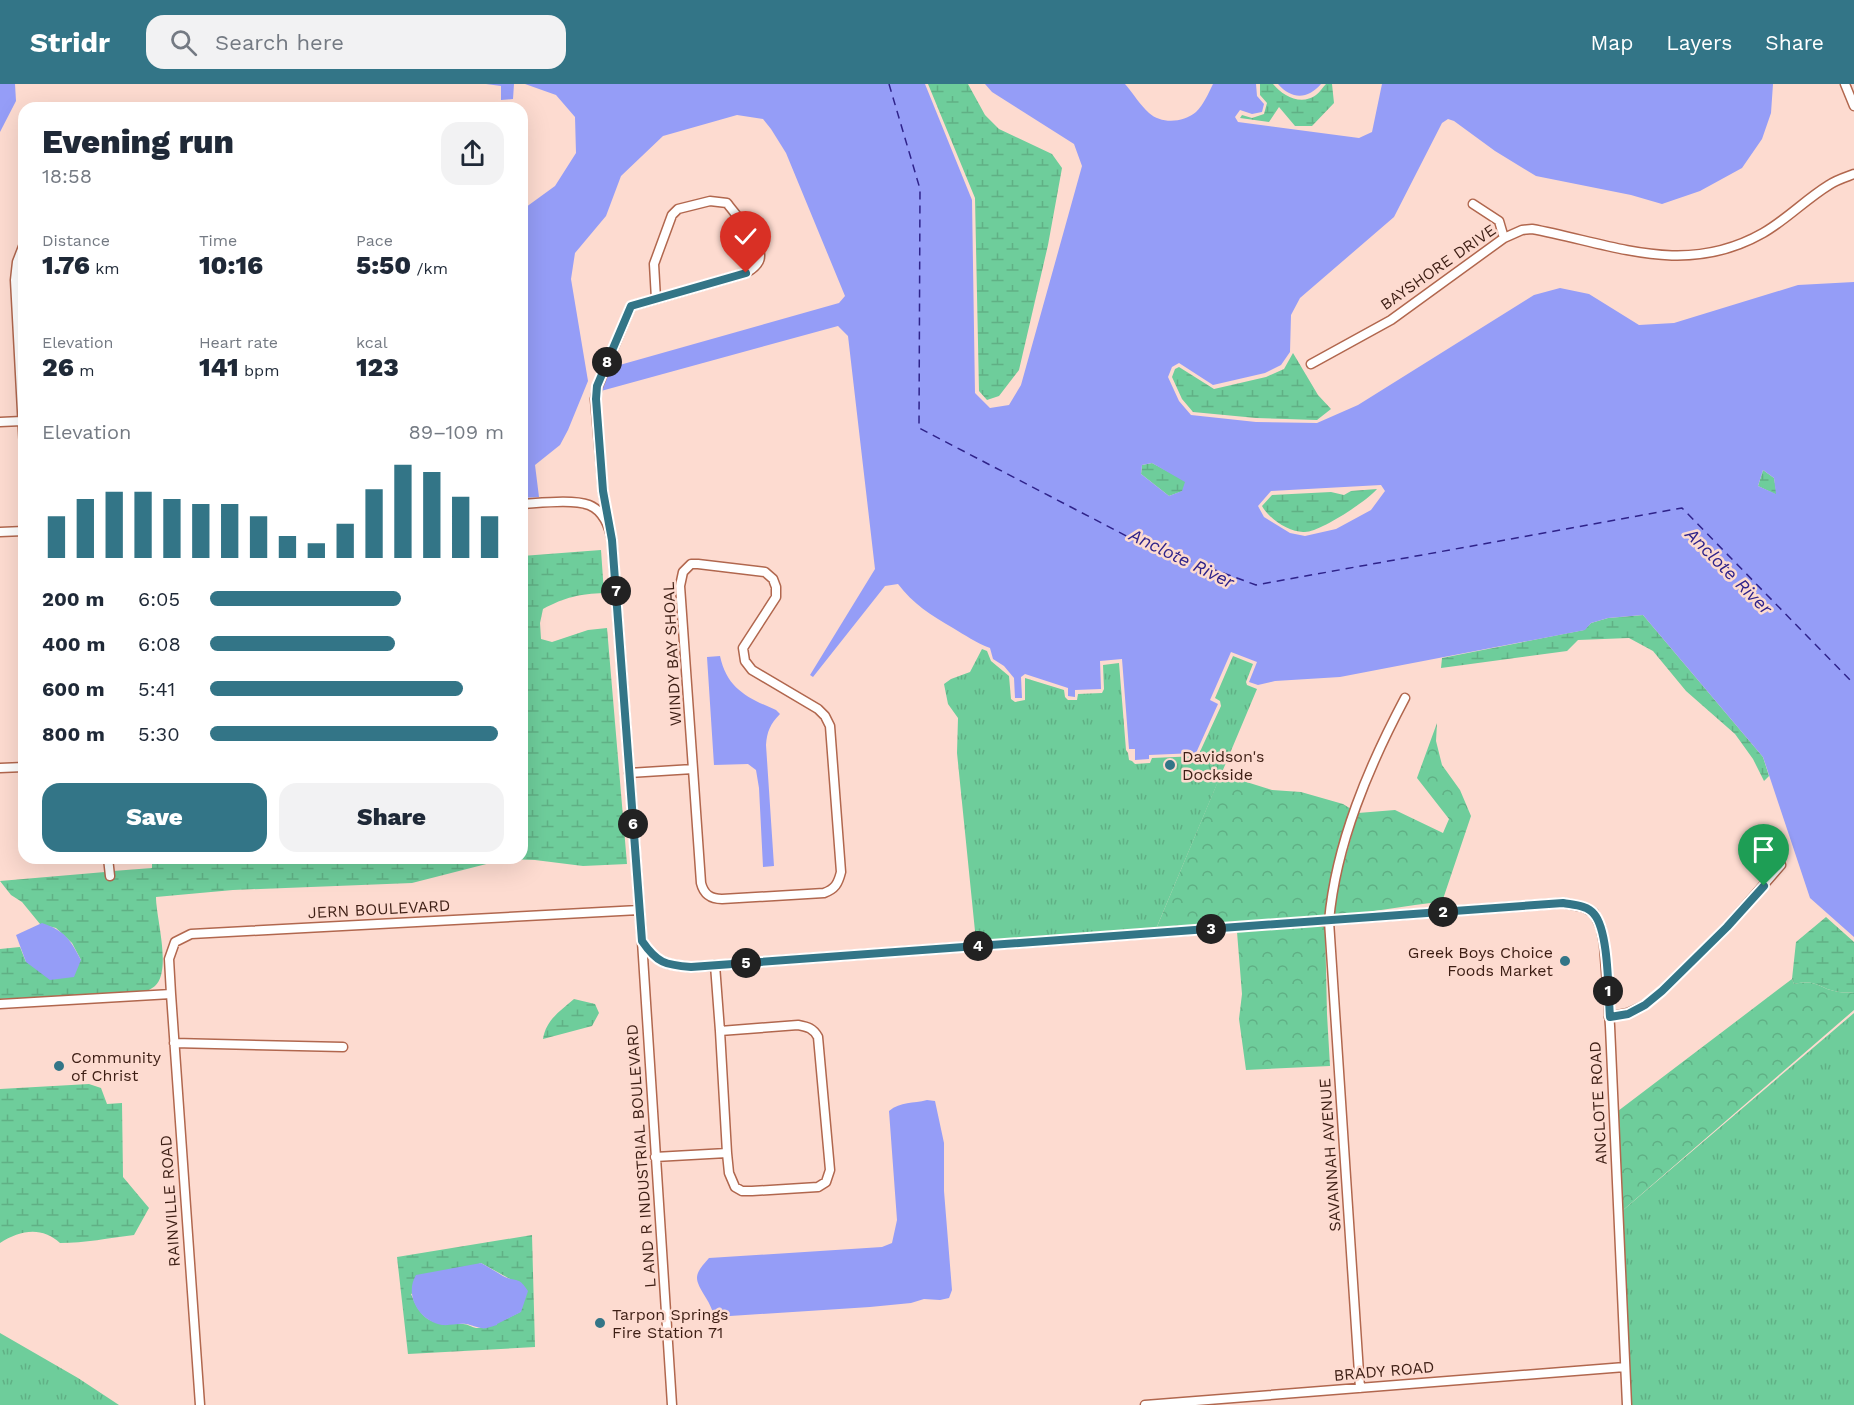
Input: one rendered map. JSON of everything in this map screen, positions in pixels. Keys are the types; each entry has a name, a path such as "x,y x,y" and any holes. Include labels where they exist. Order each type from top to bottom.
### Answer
{"street":[{"path":"1845,84 1854,106"},
{"name":"BAYSHORE DRIVE","path":"1311,364 1391,320 1504,238 1522,230 1532,229 1628,250 1668,256 1687,257 1709,254 1728,249 1766,232 1831,183 1854,174"},
{"path":"642,941 612,540 603,491 597,386 631,306 656,299 746,273 756,266 760,257 757,244 727,204 710,201 678,209 672,215 654,264 656,299"},
{"path":"1473,204 1499,221 1504,238"},
{"path":"18,259 15,280 18,340"},
{"path":"0,422 18,421"},
{"path":"528,504 564,502 590,505 608,524"},
{"path":"0,532 18,531"},
{"name":"WINDY BAY SHOAL","path":"691,564 765,573 773,579 776,597 743,648 743,653 745,661 752,670 813,706 825,716 830,726 841,872 833,890 824,893 722,899 710,897 701,883 693,769 681,578 691,564"},
{"name":"SAVANNAH AVENUE","path":"1360,1388 1329,921 1331,894 1353,814 1391,724 1405,698"},
{"path":"0,768 18,767"},
{"path":"629,773 693,769"},
{"path":"109,864 110,876"},
{"path":"1610,1017 1628,1014 1645,1005 1662,991 1727,927 1781,865"},
{"name":"ANCLOTE ROAD","path":"642,941 658,961 670,966 691,967 1563,903 1583,907 1594,914 1605,944 1627,1405"},
{"name":"JERN BOULEVARD","path":"171,994 169,959 175,942 191,934 639,910"},
{"name":"L AND R INDUSTRIAL BOULEVARD","path":"642,941 672,1405"},
{"path":"715,965 727,1153 732,1182 742,1191 818,1187 826,1182 830,1170 820,1046 814,1030 808,1026 798,1025 720,1030"},
{"path":"0,1004 171,994"},
{"name":"RAINVILLE ROAD","path":"171,994 200,1405"},
{"path":"174,1043 343,1047"},
{"path":"655,1157 727,1153"},
{"name":"BRADY ROAD","path":"1146,1405 1625,1367"}],"green space":[{"path":"928,84 968,84 985,115 999,129 1052,154 1062,168 1048,245 1019,370 999,396 987,400 979,391 975,198"},
{"path":"1260,84 1273,84 1287,96 1304,100 1316,95 1326,84 1332,84 1334,103 1312,126 1295,126 1279,107 1269,122 1240,118 1242,115 1252,118 1264,114 1267,103 1260,95"},
{"path":"1293,353 1318,395 1331,409 1317,420 1256,418 1193,412 1182,399 1172,377 1175,369 1179,367 1214,389 1266,377 1284,369"},
{"path":"1152,463 1186,481 1183,491 1169,496 1141,474 1142,465"},
{"path":"1763,470 1774,478 1777,495 1758,486"},
{"path":"1377,489 1343,515 1312,531 1299,532 1280,524 1262,506 1272,495 1331,492 1344,495 1351,491"},
{"path":"601,550 604,593 573,597 543,609 540,623 541,639 552,642 588,630 607,628 627,864 583,866 528,860 528,556"},
{"path":"1643,615 1763,757 1769,776 1764,781 1753,759 1735,734 1686,691 1653,651 1629,638 1578,640 1567,651 1441,668 1442,658 1584,630 1591,623 1608,618"},
{"path":"982,649 987,651 991,661 1009,676 1011,699 1015,702 1025,700 1025,678 1064,690 1068,700 1077,700 1078,694 1102,693 1104,689 1103,665 1119,663 1126,750 1129,760 1135,764 1150,763 1152,758 1198,756 1221,706 1220,701 1215,698 1233,656 1253,664 1246,682 1247,685 1257,689 1156,929 976,941 957,753 958,718 948,704 944,684 970,672"},
{"path":"1437,723 1436,741 1442,765 1460,790 1471,816 1442,902 1333,916 1335,895 1358,813 1395,810 1443,833 1449,819 1417,778"},
{"path":"1221,774 1272,790 1301,792 1343,804 1351,809 1328,892 1325,916 1156,929"},
{"path":"152,864 486,864 412,883 233,890 156,897 163,956 160,978 155,986 147,991 0,999 0,949 20,947 26,962 81,960 72,943 56,928 40,924 22,902 11,895 0,881 105,872 106,880 114,880 113,871 152,868"},
{"path":"1826,917 1854,942 1854,993 1832,991 1809,983 1794,984 1792,979 1796,942"},
{"path":"1325,925 1330,1066 1246,1070 1239,1019 1242,994 1237,932"},
{"path":"1792,979 1794,984 1809,983 1832,991 1854,993 1854,1010 1622,1211 1618,1111"},
{"path":"574,999 595,1004 599,1013 592,1026 543,1039 550,1021"},
{"path":"1854,1013 1854,1405 1631,1405 1622,1211"},
{"path":"89,1084 101,1088 107,1104 122,1103 123,1177 149,1208 134,1235 60,1243 46,1234 31,1232 15,1235 0,1243 0,1089"},
{"path":"532,1235 535,1347 408,1354 397,1257","holes":["481,1263 510,1279 520,1312 481,1328 430,1320 420,1311 411,1294"]},
{"path":"0,1333 78,1378 119,1405 0,1405"}],"water":[{"path":"0,84 15,84 16,101 0,132"},
{"path":"486,84 514,84 513,99 501,100 501,86"},
{"name":"Anclote River","path":"525,84 925,84 972,200 975,393 990,408 1009,405 1021,385 1082,166 1074,144 992,92 985,84 1125,84 1154,117 1172,121 1191,116 1196,112 1213,84 1256,84 1257,96 1264,104 1262,112 1252,114 1240,110 1235,117 1238,122 1359,138 1372,132 1382,84 1773,84 1771,113 1762,139 1742,168 1700,191 1662,204 1631,195 1536,176 1448,119 1442,123 1394,217 1300,298 1291,315 1290,352 1281,365 1265,373 1213,385 1179,363 1172,367 1168,377 1179,401 1191,415 1256,422 1317,423 1358,405 1534,295 1560,288 1589,294 1639,325 1674,323 1798,285 1854,282 1854,937 1810,898 1763,757 1643,615 1608,618 1591,623 1585,630 1340,677 1275,681 1258,685 1249,682 1257,662 1231,652 1210,700 1218,704 1196,753 1149,755 1149,759 1135,760 1135,749 1129,749 1122,659 1100,661 1101,689 1075,690 1075,697 1068,696 1068,688 1025,674 1021,677 1022,698 1015,698 1014,678 1004,666 993,659 990,648 930,614 898,584 885,586 813,677 810,675 875,569 848,336 838,326 601,391 609,368 839,303 845,296 786,153 763,119 737,115 663,136 621,176 606,216 575,253 571,279 588,381 560,445 535,465 539,497 528,498 528,206 555,186 576,153 575,117 556,95","holes":["1152,463 1185,482 1182,491 1169,496 1141,474 1142,465","1763,470 1774,478 1776,494 1758,486","1381,485 1385,491 1371,510 1336,529 1305,536 1290,533 1264,517 1258,506 1271,491"]},
{"path":"1278,84 1321,84 1311,93 1300,96 1289,93"},
{"path":"720,656 728,677 740,691 780,714 770,728 766,745 774,866 763,867 756,770 748,764 714,765 707,657"},
{"path":"42,923 62,933 74,946 81,960 74,977 50,980 26,962 16,935"},
{"path":"935,1101 944,1143 944,1191 952,1290 949,1298 924,1299 911,1303 870,1307 715,1317 697,1281 700,1269 709,1258 882,1247 892,1243 897,1220 889,1111 903,1104"},
{"path":"481,1263 525,1286 528,1291 521,1312 488,1328 467,1324 442,1325 434,1323 421,1313 413,1299 413,1283 416,1275"}],"ferry route":[{"path":"889,84 920,189 919,428 1138,542 1256,585 1682,508 1854,684"}],"place":[{"name":"Davidson's Dockside","path":"1170,765"},
{"name":"Greek Boys Choice Foods Market","path":"1565,961"},
{"name":"Community of Christ","path":"59,1066"},
{"name":"Tarpon Springs Fire Station 71","path":"600,1323"}],"route":[{"path":"746,273 631,306 597,386 603,491 612,540 642,941 658,961 670,966 691,967 1563,903 1583,907 1594,914 1601,928 1605,944 1610,1017 1628,1014 1645,1005 1662,991 1727,927 1764,886"}]}
